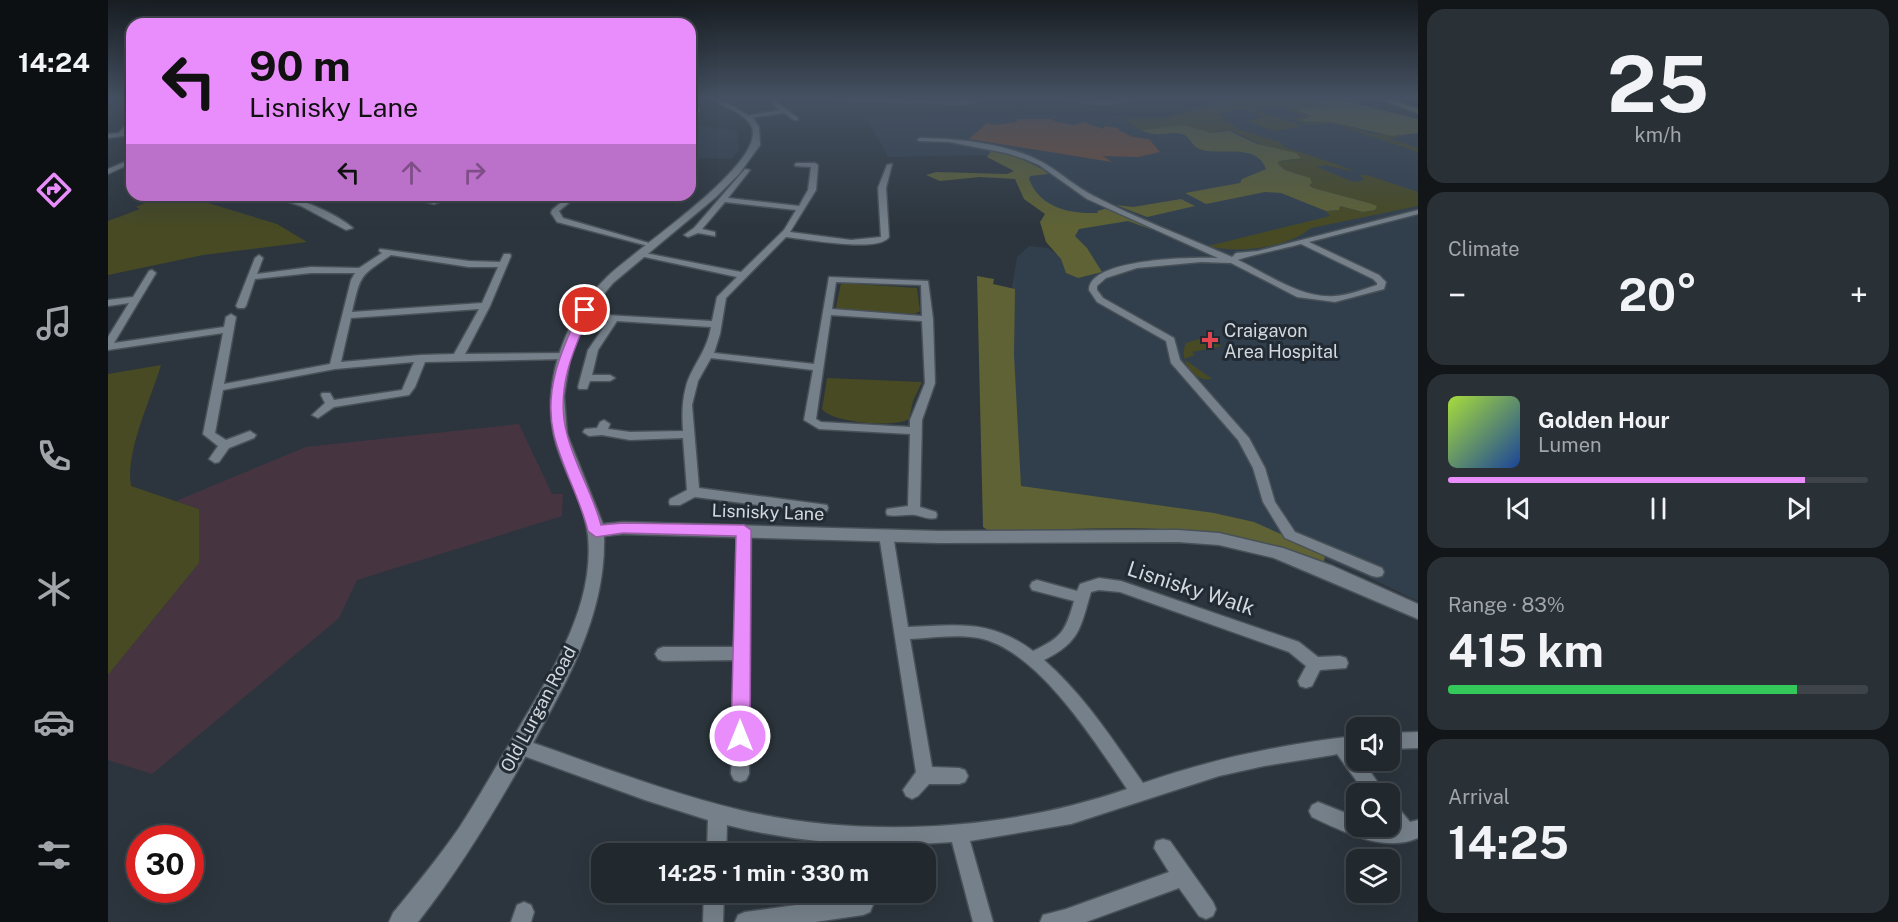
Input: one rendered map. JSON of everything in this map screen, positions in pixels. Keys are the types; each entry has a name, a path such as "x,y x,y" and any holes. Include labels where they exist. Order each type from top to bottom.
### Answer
{"street":[{"name":"Old Lurgan Road","path":"402,922 458,849 558,679 589,607 596,558 596,531 589,504 560,434 557,393 564,356 585,310 606,284 646,249 688,218 744,160 756,145 756,142"},
{"path":"960,142 1007,151 1041,164 1081,192 1138,216 1305,297 1335,299 1381,287 1383,282 1376,278 1300,241"},
{"path":"693,492 687,405 693,381 708,355 722,297 783,234 812,190 815,163 797,165"},
{"path":"108,172 126,164"},
{"path":"783,234 851,242 883,240 885,237 882,188 890,165"},
{"path":"688,236 696,230 746,171 756,174"},
{"path":"721,199 801,208"},
{"path":"294,201 304,204 345,226 328,228"},
{"path":"567,201 556,210 555,213 560,220 646,249 742,275"},
{"path":"1178,259 1214,263 1250,259 1258,253 1277,247 1418,212"},
{"path":"696,230 712,234"},
{"path":"1277,247 1231,250 1202,248 1178,259 1105,274 1093,285 1093,290 1100,300 1171,340 1174,361 1243,438 1259,468 1269,502 1290,535 1377,572"},
{"path":"335,366 355,280 361,271 384,251 469,264 501,265"},
{"path":"458,357 485,306 501,265 507,256"},
{"path":"241,306 259,258"},
{"path":"252,278 303,271 361,271"},
{"path":"108,346 152,273"},
{"path":"914,510 915,431 923,396 930,383 925,284 832,279 810,420 819,425 915,431"},
{"path":"108,303 136,299"},
{"path":"347,315 485,306"},
{"path":"828,312 928,319"},
{"path":"225,445 209,434 231,317"},
{"path":"610,378 584,383 593,350 610,318 716,324"},
{"path":"108,346 228,329"},
{"path":"708,355 818,368"},
{"path":"218,388 335,366 421,358 564,356"},
{"path":"318,415 329,399 405,393 410,387 421,358"},
{"path":"589,432 603,427 630,436 688,434"},
{"path":"214,459 225,445 250,435"},
{"path":"675,502 693,492 814,505"},
{"path":"892,512 914,510 931,515"},
{"name":"Lisnisky Lane","path":"596,531 623,528 939,537 1178,536 1219,539 1277,552 1327,571 1418,612"},
{"path":"740,774 744,530"},
{"path":"886,535 925,775"},
{"name":"Lisnisky Walk","path":"1082,598 1085,588 1099,584 1121,586 1294,647 1315,664"},
{"path":"1032,659 1060,645 1075,629 1082,598 1037,586"},
{"path":"901,633 979,632 1003,639 1032,659 1080,708 1140,793"},
{"path":"663,654 741,653"},
{"path":"1306,681 1315,664 1340,663"},
{"path":"1400,741 1418,740"},
{"path":"519,746 718,813 775,826 922,836 959,833 1071,814 1246,761 1293,751 1346,745"},
{"path":"912,789 925,775 959,776"},
{"path":"1318,811 1366,831 1413,832"},
{"path":"717,843 718,813"},
{"path":"1400,820 1413,832"},
{"path":"959,833 983,922"},
{"path":"1163,848 1206,909"},
{"path":"1050,922 1066,919 1183,877"},
{"path":"713,922 714,903"},
{"path":"746,922 826,903"},
{"path":"848,903 863,905"}],"shaded area":[{"path":"696,142 738,142 739,150 731,159 696,158"},
{"name":"Craigavon Area Hospital","path":"880,142 1418,142 1418,601 1364,575 1272,538 1007,494 1011,294 1017,257 1029,246 1048,248 1079,269 1050,214 1030,196 1024,169 984,155 888,157"},
{"path":"519,424 552,494 563,494 562,516 357,580 339,618 152,774 108,760 108,675 199,563 199,509 176,501 306,447"}],"green space":[{"path":"1192,142 1253,142 1296,153 1301,158 1279,161 1278,164 1285,170 1310,178 1312,183 1309,185 1313,188 1377,206 1375,210 1363,212 1340,206 1339,210 1326,211 1281,193 1265,192 1206,204 1185,193 1240,183 1242,179 1266,169 1261,160 1246,152 1207,151 1197,148"},
{"path":"1256,142 1279,142 1283,144 1282,146 1334,163 1355,172 1325,165 1317,167 1354,182 1364,180 1360,175 1367,175 1418,192 1418,206 1311,228 1289,240 1262,248 1233,249 1208,246 1330,216 1326,211 1335,211 1339,206 1363,212 1375,210 1369,203 1313,188 1300,174 1285,170 1278,164 1279,161 1293,160"},
{"path":"1388,142 1399,142 1418,148 1418,152"},
{"path":"987,148 1007,152 1044,170 1048,174 1030,176 1029,179 1040,197 1048,203 1067,210 1087,213 1098,213 1097,211 1108,208 1153,228 1128,221 1079,229 1075,236 1087,248 1102,272 1078,278 1066,273 1061,259 1046,242 1040,222 1045,214 1024,199 1015,179 980,177 940,181 926,175 936,172 1007,174 1014,171 987,157 990,153"},
{"path":"1181,199 1195,206 1147,217 1116,205 1133,207"},
{"path":"149,201 201,201 277,224 307,242 203,255 108,275 108,221 140,209 136,207"},
{"path":"977,276 994,279 993,284 1015,289 1014,355 1021,486 1214,513 1254,522 1319,551 1325,556 1324,561 1321,563 1249,539 1195,531 1106,528 989,531 983,527"},
{"path":"841,283 917,288 920,311 915,314 838,309 836,307"},
{"path":"1199,339 1223,346 1192,352 1195,355 1185,359 1186,343"},
{"path":"1185,360 1212,379 1193,374"},
{"path":"161,365 135,442 130,472 131,486 199,509 199,563 108,675 108,374"},
{"path":"827,378 922,382 913,401 909,419 891,423 864,423 838,418 822,409"}],"building":[{"path":"988,142 1152,142 1160,152 1138,157 1103,156 1112,162"}],"place":[{"name":"Craigavon Area Hospital","path":"1210,340"}],"route":[{"path":"585,310 564,356 557,393 560,434 589,504 596,531 623,528 744,530 740,736"}]}
